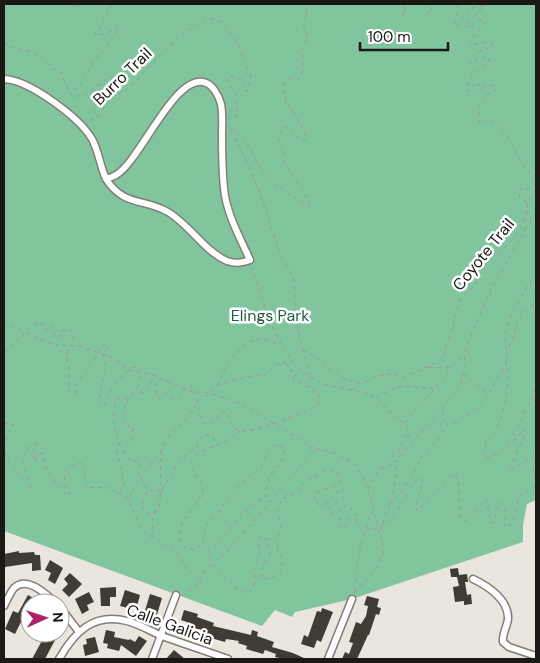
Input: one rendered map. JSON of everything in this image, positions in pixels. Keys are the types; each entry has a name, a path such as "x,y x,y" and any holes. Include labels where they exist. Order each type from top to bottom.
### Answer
{"street":[{"path":"4,80 10,80 31,88 50,99 68,114 91,138 106,179 112,189 133,202 159,207 175,217 210,249 226,260 237,264 250,260 237,233 225,198 222,168 221,103 212,86 202,82 192,83 182,90 128,163 117,175 106,179"},
{"path":"473,579 496,594 505,605 507,621 502,642 509,647 536,656"},
{"path":"4,606 18,585 30,585 44,593"},
{"path":"152,659 176,596"},
{"path":"328,659 353,596"},
{"name":"Calle Galicia","path":"59,659 70,640 79,632 98,621 113,619 128,621 161,636 228,659"},
{"path":"70,620 79,632"}],"path":[{"path":"72,4 76,9 80,4"},
{"name":"Burro Trail","path":"111,4 101,27 95,33 96,35 106,34 119,27 119,30 108,43 105,50 94,60 77,89 71,91 70,94 75,97 82,96 112,77 113,79 105,88 92,114 92,120 111,98 123,92 160,54 183,34 199,22 212,19 220,22 237,43 251,77 247,92 241,79 231,76 227,78 229,85 236,94 238,108 236,117 230,110 227,110 231,122 229,129"},
{"path":"229,129 235,131 244,140 262,171 269,179 311,208 310,200 284,163 279,140 282,128 286,127 301,140 307,139 306,132 286,104 283,85 292,78 301,76 304,66 302,48 307,35 303,23 308,4"},
{"path":"402,4 403,16 407,4"},
{"path":"430,4 427,12 428,15 434,4"},
{"path":"459,4 454,24 456,26 459,24 463,14 476,6 483,6 484,8 477,12 465,27 479,20 484,20 485,23 470,43 471,45 488,42 492,44 491,47 478,52 469,62 484,57 488,57 489,61 476,70 470,80 468,91 471,91 475,83 479,85 476,90 478,92 486,86 494,86 496,89 495,92 487,94 482,99 479,112 480,124 488,119 498,126 504,132 518,158 536,180"},
{"path":"4,43 17,49 32,52 46,60 51,66 61,72 70,94"},
{"path":"229,129 244,154 271,222 283,261 294,279 296,314 302,350 312,379"},
{"path":"528,202 520,198 519,192 522,188 536,191"},
{"path":"524,232 528,202 531,198 536,198"},
{"name":"Coyote Trail","path":"351,390 361,383 365,383 383,374 392,374 403,378 420,368 428,367 444,356 460,299 475,284 480,273 493,255 507,246 520,230 528,209"},
{"path":"379,469 394,463 460,387 471,335 493,285 536,213"},
{"path":"250,260 276,336 292,361 312,379 375,397 402,420 408,430 411,442"},
{"path":"536,272 512,313 505,338 508,372 506,398 497,428 483,450 485,457 488,458 498,454 509,443 526,413 528,403 533,398 536,387"},
{"path":"507,350 518,319 524,309 536,303"},
{"path":"4,322 54,345 80,346 105,355 128,370 150,374 193,392 203,393 212,391"},
{"path":"4,351 8,350 32,325 40,322 46,330 52,326 56,338 59,337 63,330 68,329 74,335 66,356 69,368 69,391 74,394 76,393 77,383 97,353 105,344 107,345 99,400 100,405 104,406 111,392 128,370 132,367 138,368 141,372"},
{"path":"210,394 218,384 226,365 246,343 256,339 282,346"},
{"path":"302,350 307,351 327,369 337,372 344,379 361,383"},
{"path":"404,424 414,410 436,389 452,366 466,353"},
{"path":"199,580 188,569 177,552 142,530 129,501 135,485 173,430 183,422 203,397 210,394 218,386 230,381 255,375 265,375 272,367 279,363 292,361"},
{"path":"284,362 291,369 294,380 318,392 320,399 318,405 252,430 240,431 197,455 191,465 203,483 204,490 201,499 186,516 180,527 180,541 184,547 191,550 198,548 202,543 208,522 216,515 234,489 256,472 264,462 268,450 277,444 284,448 285,454 281,463 270,477 265,497 242,513 224,537 210,551 209,557 213,564 239,592 248,593 253,589 255,581 254,570 260,551 258,544 260,538 267,539 270,554 262,570 261,578 274,577 279,574 283,562 281,552 275,542 281,527 278,511 280,503 284,498 297,494 304,483 328,469 337,472 340,481 336,486 319,490 315,494 316,502 318,505 325,505 338,491 343,489 345,493 342,500 330,507 329,511 336,514 344,506 349,505 351,507 346,517 339,520 339,526 346,526 351,516 355,514 357,517 356,525 364,530 386,525 398,511 413,484 419,478 423,481 416,506 417,511 452,475 456,476 458,480 460,516 463,521 470,519 486,499 491,522 493,523 499,504 501,502 503,504 506,515 504,525 507,528 513,521 519,496 536,484 533,469 536,460"},
{"path":"443,422 448,425 453,423 478,408 502,373 506,363"},
{"path":"428,367 445,369 452,366"},
{"path":"293,376 302,370"},
{"path":"141,372 138,388 140,392 144,392 151,382 155,381 158,398 165,393 173,399 178,398 185,389 191,386 198,403 200,417 204,424 210,423 223,412 228,414 229,421 234,428 240,431"},
{"path":"464,373 482,392 488,395"},
{"path":"139,384 127,402 122,419 127,426 133,427 132,439 124,451 131,461 141,463 138,475 148,489 153,491 161,490"},
{"path":"375,397 397,387 409,386 436,389"},
{"path":"210,394 242,404 315,448 326,449 355,464 368,490 384,552 379,564 353,596"},
{"path":"117,493 124,486 117,453 120,442 114,429 114,405 120,397 127,399 127,402"},
{"path":"390,504 400,494 418,466 422,456 440,436 442,431 441,425 444,419 442,410"},
{"path":"4,424 11,422 13,424 4,442 6,457 29,488 32,488 24,472 23,464 27,450 34,444 37,445 33,451 34,461 42,453 42,463 46,471 67,496 70,495 65,485 64,473 72,466 81,463 84,468 84,480 87,488 106,487 130,499"},
{"path":"368,490 379,469 398,451 408,430"},
{"path":"509,443 516,440 525,430 515,458 508,468 510,471 536,454"},
{"path":"161,490 180,460 196,448 201,437 205,435 211,436 214,439 213,447"},
{"path":"176,596 183,596 198,584 199,580 315,448"},
{"path":"152,537 153,514 160,498 161,490 161,450"},
{"path":"381,537 382,526 390,504 395,480 396,466 394,463"},
{"path":"148,489 148,494 142,503 143,510 145,513 153,514"},
{"path":"353,596 357,558 364,530 373,510"}],"green space":[{"name":"Elings Park","path":"4,4 536,4 536,500 527,504 523,525 523,542 352,599 295,612 292,617 275,610 262,626 4,531"}],"building":[{"path":"19,551 19,553 34,552 35,555 40,555 41,570 32,571 32,563 5,567 4,554"},
{"path":"50,560 63,568 55,584 48,580 51,573 45,570"},
{"path":"458,568 459,575 467,574 468,582 465,582 467,595 471,594 472,604 464,605 464,601 455,602 453,587 459,586 457,577 451,577 450,569"},
{"path":"70,573 82,584 70,596 70,593 65,593 62,590 68,584 64,579"},
{"path":"116,587 116,597 110,597 110,606 101,606 100,588"},
{"path":"125,590 140,595 137,606 129,603 128,608 120,606"},
{"path":"89,592 94,602 87,605 89,610 82,614 75,599"},
{"path":"150,594 162,598 156,618 144,614"},
{"path":"367,596 379,599 377,607 381,608 379,615 376,614 369,635 357,659 342,659 345,652 349,654 353,643 349,642 356,622 361,624 366,616 368,606 364,605"},
{"path":"322,608 333,612 321,642 317,640 314,648 301,644 304,635 308,637 317,611 321,612"},
{"path":"20,609 20,624 15,634 5,629 13,611 18,613"},
{"path":"184,610 198,614 197,617 214,623 213,626 251,635 252,630 258,632 257,636 274,642 272,647 306,659 275,657 276,654 265,650 263,654 246,649 247,646 238,643 239,641 226,639 225,642 204,636 206,631 185,628 187,622 181,620"},
{"path":"106,630 115,632 114,637 130,639 135,642 139,636 147,641 136,656 121,645 119,651 107,648 108,644 103,643"},
{"path":"95,637 99,652 85,656 83,645 87,644 86,639"},
{"path":"41,643 53,643 45,659 32,659"},
{"path":"174,650 185,659 166,659"}]}
